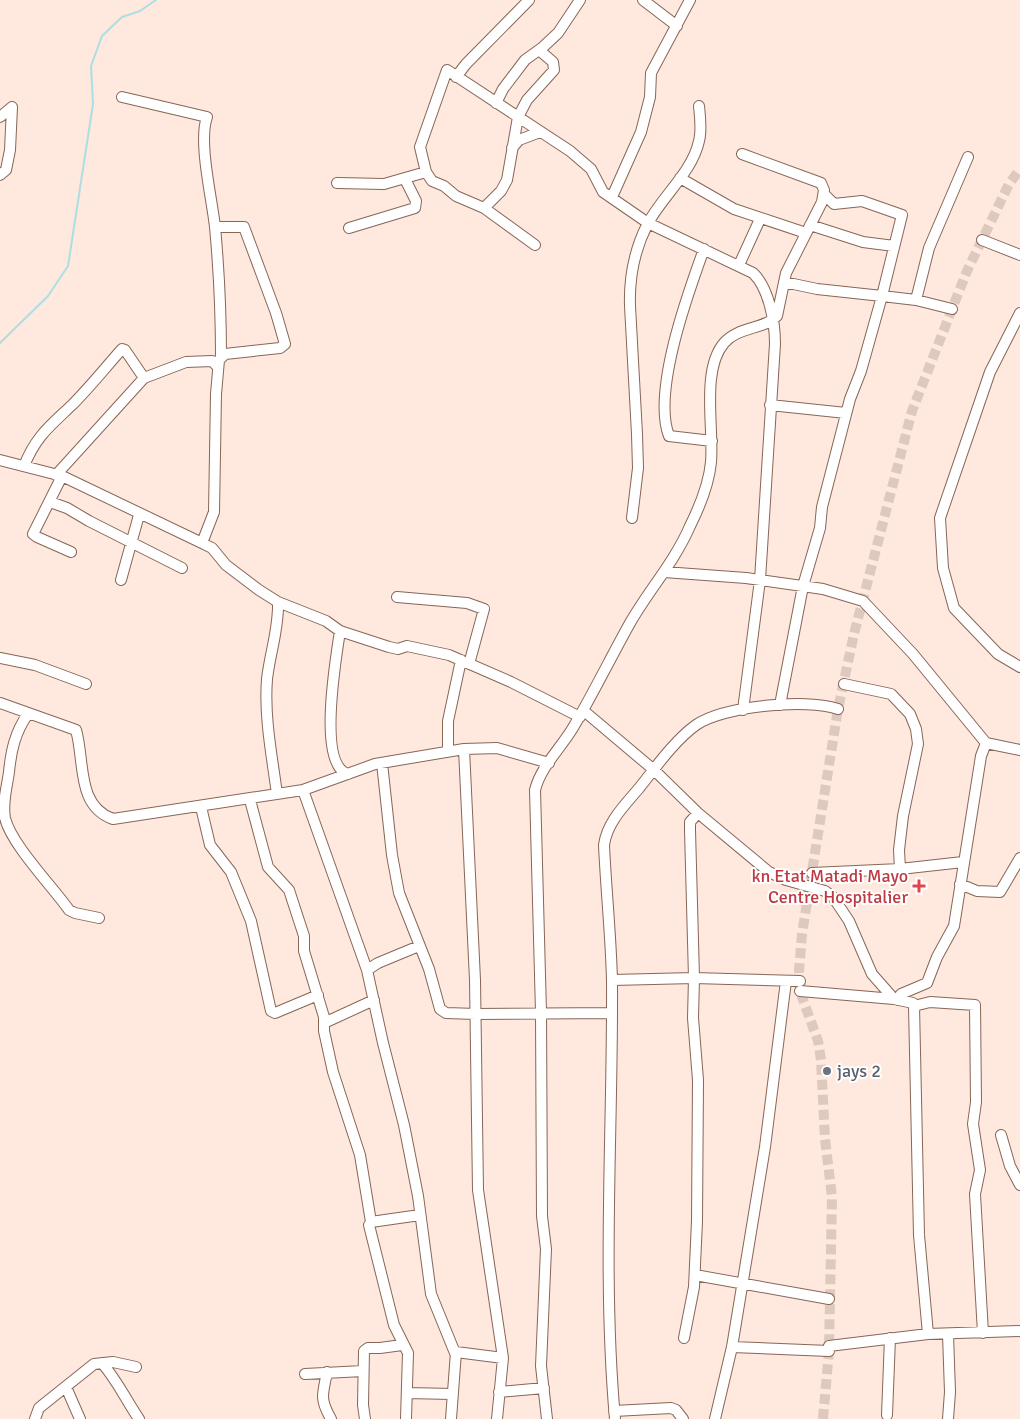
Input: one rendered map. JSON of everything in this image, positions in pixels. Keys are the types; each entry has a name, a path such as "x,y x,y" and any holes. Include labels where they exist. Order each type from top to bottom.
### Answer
{"street":[{"path":"456,77 466,64 529,0"},
{"path":"496,103 503,89 525,60 558,33 580,0"},
{"path":"643,0 677,26"},
{"path":"612,197 641,132 650,97 652,73 690,0"},
{"path":"484,208 504,186 518,117 527,100 554,70 553,62 539,50"},
{"path":"535,245 484,208 456,196 444,186 432,181 426,172 420,152 424,132 447,70 585,163 595,175 599,187 648,223 739,265 758,278 766,296 775,344 760,580 742,710"},
{"path":"122,97 206,117 204,143 215,227 220,294 214,512 202,543"},
{"path":"632,518 638,468 638,434 630,282 638,246 648,223 695,154 699,140 699,106"},
{"path":"0,117 12,107 10,150 6,170 3,175 0,175"},
{"path":"512,149 519,140 540,132"},
{"path":"547,1419 541,1366 546,1249 542,1200 541,1012 534,800 536,784 582,714 630,623 664,572 690,527 700,504 708,481 712,442 712,378 717,354 725,342 735,333 772,321 779,308 789,267 822,202 824,194 821,183 742,154"},
{"path":"916,300 929,248 968,157"},
{"path":"337,183 384,184 426,172"},
{"path":"680,178 734,209 760,219 863,242 894,246"},
{"path":"350,228 415,208 416,201 405,179"},
{"path":"780,705 803,586 820,528 822,507 846,413 861,371 902,219 900,213 862,201 834,204 824,194"},
{"path":"739,265 760,219"},
{"path":"71,552 36,537 34,534 50,502 59,475 144,378 190,361 219,362 230,354 280,348 285,344 276,313 244,227 215,227"},
{"path":"982,240 1020,255"},
{"path":"704,249 676,335 668,379 666,411 669,436 712,442"},
{"path":"784,282 817,289 916,300 952,309"},
{"path":"1020,313 990,372 940,518 943,568 954,608 998,654 1020,667"},
{"path":"24,466 31,449 46,428 71,406 122,349 125,350 144,378"},
{"path":"770,405 846,413"},
{"path":"0,460 59,475 139,515 212,548 226,565 278,602 326,621 340,631 389,647 407,646 465,662 582,714 654,770 698,813 769,872 825,891 833,898 848,921 872,974 896,999"},
{"path":"50,502 67,508 89,522 132,541 182,568"},
{"path":"121,580 139,515"},
{"path":"664,572 719,575 803,586 840,592 863,600 913,654 986,743 1020,750"},
{"path":"397,597 467,604 484,610 465,662 448,722 448,751"},
{"path":"277,794 266,699 267,679 278,615 278,602"},
{"path":"340,631 331,732 335,764 342,772 348,774"},
{"path":"0,658 35,665 86,684"},
{"path":"844,684 891,694 910,714 916,730 918,744 902,816 899,850 900,869"},
{"path":"0,703 76,730 87,792 101,814 113,820 250,800 303,790 382,762 448,751 497,748 549,763"},
{"path":"683,1419 676,1410 671,1408 614,1415 610,1363 609,1265 612,980 605,838 610,824 654,770 695,726 718,714 780,705 804,704 838,709"},
{"path":"28,714 16,735 10,756 4,806 6,823 33,864 68,910 99,918"},
{"path":"896,999 901,994 928,983 937,957 954,926 981,756 986,743"},
{"path":"464,749 476,1014 478,1190 503,1358 497,1419"},
{"path":"382,762 395,876 403,908 429,969 440,1009 446,1013 476,1014 541,1012 611,1013"},
{"path":"303,790 367,970 404,1125 420,1215 431,1294 455,1353 451,1419"},
{"path":"250,800 268,867 274,876 285,884 291,896 304,936 304,951 318,995 333,1072 360,1155 371,1222 368,1225 394,1325 402,1345 408,1353 406,1419"},
{"path":"201,807 210,845 231,872 251,921 271,1011 275,1013 318,995"},
{"path":"684,1338 695,1275 699,1097 693,1018 694,978 690,822 698,813"},
{"path":"960,884 977,891 1000,892 1020,858"},
{"path":"812,873 900,869 963,862"},
{"path":"367,970 378,963 419,946"},
{"path":"612,980 694,978 786,981 800,986 913,1003 919,1235 928,1334"},
{"path":"715,1419 732,1347 765,1147 786,981"},
{"path":"324,1023 374,1000"},
{"path":"914,1006 930,1002 975,1005 976,1102 973,1124 980,1170 975,1194 982,1333"},
{"path":"1001,1135 1010,1166 1020,1185"},
{"path":"371,1222 420,1215"},
{"path":"695,1275 829,1298"},
{"path":"732,1347 829,1348 928,1334 1020,1331"},
{"path":"948,1334 950,1392 948,1419"},
{"path":"887,1415 890,1338"},
{"path":"365,1419 363,1371 365,1349 402,1345"},
{"path":"455,1353 460,1352 503,1358"},
{"path":"102,1362 116,1378 124,1397 139,1419"},
{"path":"36,1419 39,1408 66,1388 90,1366 102,1362 113,1362 136,1367"},
{"path":"305,1374 363,1371"},
{"path":"327,1372 323,1382 323,1402 331,1419"},
{"path":"66,1388 80,1419"},
{"path":"499,1392 544,1388"},
{"path":"408,1393 452,1394"}],"waterway":[{"path":"0,343 48,296 68,266 93,104 91,66 102,36 122,17 140,11 156,0"}],"tunnel":[{"path":"823,1419 829,1351 832,1197 825,1139 821,1060 818,1041 802,997 799,970 802,934 838,709 854,634 912,411 967,271 1009,184 1020,169"}],"place":[{"name":"kn Etat Matadi Mayo Centre Hospitalier","path":"919,886"},
{"name":"jays 2","path":"827,1071"}]}
